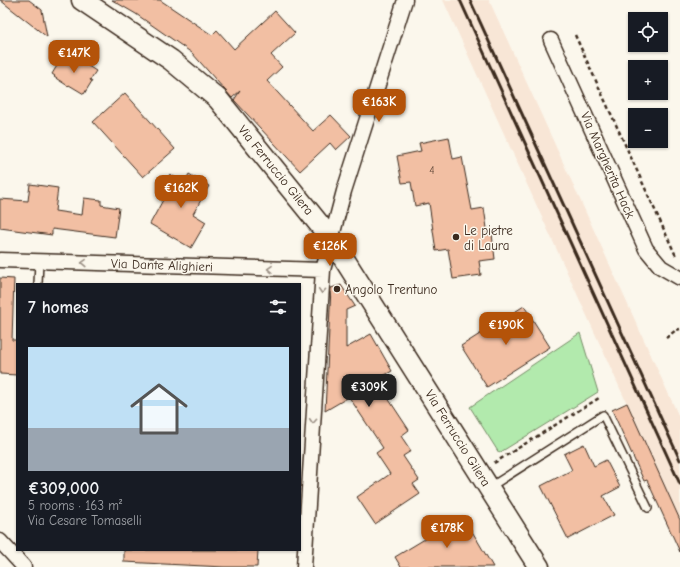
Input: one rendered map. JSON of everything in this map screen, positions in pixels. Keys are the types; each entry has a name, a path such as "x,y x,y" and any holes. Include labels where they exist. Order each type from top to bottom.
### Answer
{"main road":[{"name":"Via Ferruccio Gilera","path":"82,0 171,60 218,99 332,240 485,479 539,567"}],"street":[{"path":"304,567 323,270 344,191 405,0"},
{"name":"Via Margherita Hack","path":"551,40 646,249 661,267 680,278"},
{"name":"Via Dante Alighieri","path":"0,260 323,270"},
{"path":"0,541 24,567"}],"lane":[{"path":"38,283 39,262"},
{"path":"485,479 603,415 648,508"}],"path":[{"path":"575,35 676,258"},
{"path":"666,338 676,330 680,329"},
{"path":"485,479 599,398"}],"shaded area":[{"path":"443,0 489,0 680,419 680,520"}],"green space":[{"path":"580,333 598,392 499,453 470,407"}],"building":[{"path":"0,0 29,0 42,10 47,37"},
{"path":"112,0 160,0 212,35 217,30 234,49 275,11 295,33 271,55 282,67 267,81 313,131 331,115 351,136 336,150 330,143 300,171 234,100 240,91 232,98 192,53 136,14"},
{"path":"64,54 81,65 82,62 96,71 84,94 69,85 68,86 52,74"},
{"path":"125,93 175,149 143,177 93,122"},
{"path":"449,137 453,159 462,157 472,210 484,208 488,235 492,234 495,259 479,261 481,275 453,279 448,249 436,251 429,203 415,206 411,182 402,183 397,156 421,151 419,143"},
{"path":"170,174 184,183 189,174 209,186 193,214 206,222 191,248 150,224 164,198 158,195"},
{"path":"30,184 58,188 55,211 82,215 84,198 101,200 101,205 119,208 115,237 52,229 52,235 0,228 0,199 28,201"},
{"path":"0,278 14,279 12,340 16,340 16,375 0,374"},
{"path":"341,285 355,306 346,310 346,348 371,334 392,371 376,380 409,430 401,436 411,451 403,456 419,480 413,484 420,494 375,524 357,497 390,474 376,453 383,448 349,397 325,411 331,288"},
{"path":"524,306 550,347 487,387 461,346"},
{"path":"627,403 680,520 680,552 647,480 644,481 612,410"},
{"path":"584,444 594,466 606,460 620,487 603,496 614,515 568,539 541,486 572,470 564,454"},
{"path":"463,516 493,567 401,567 395,557"},
{"path":"124,551 258,551 257,567 224,567 124,562"}],"railway":[{"path":"460,0 680,484"},
{"path":"470,0 680,460"}],"place":[{"name":"Le pietre di Laura","path":"456,237"},
{"name":"Angolo Trentuno","path":"337,289"}]}
